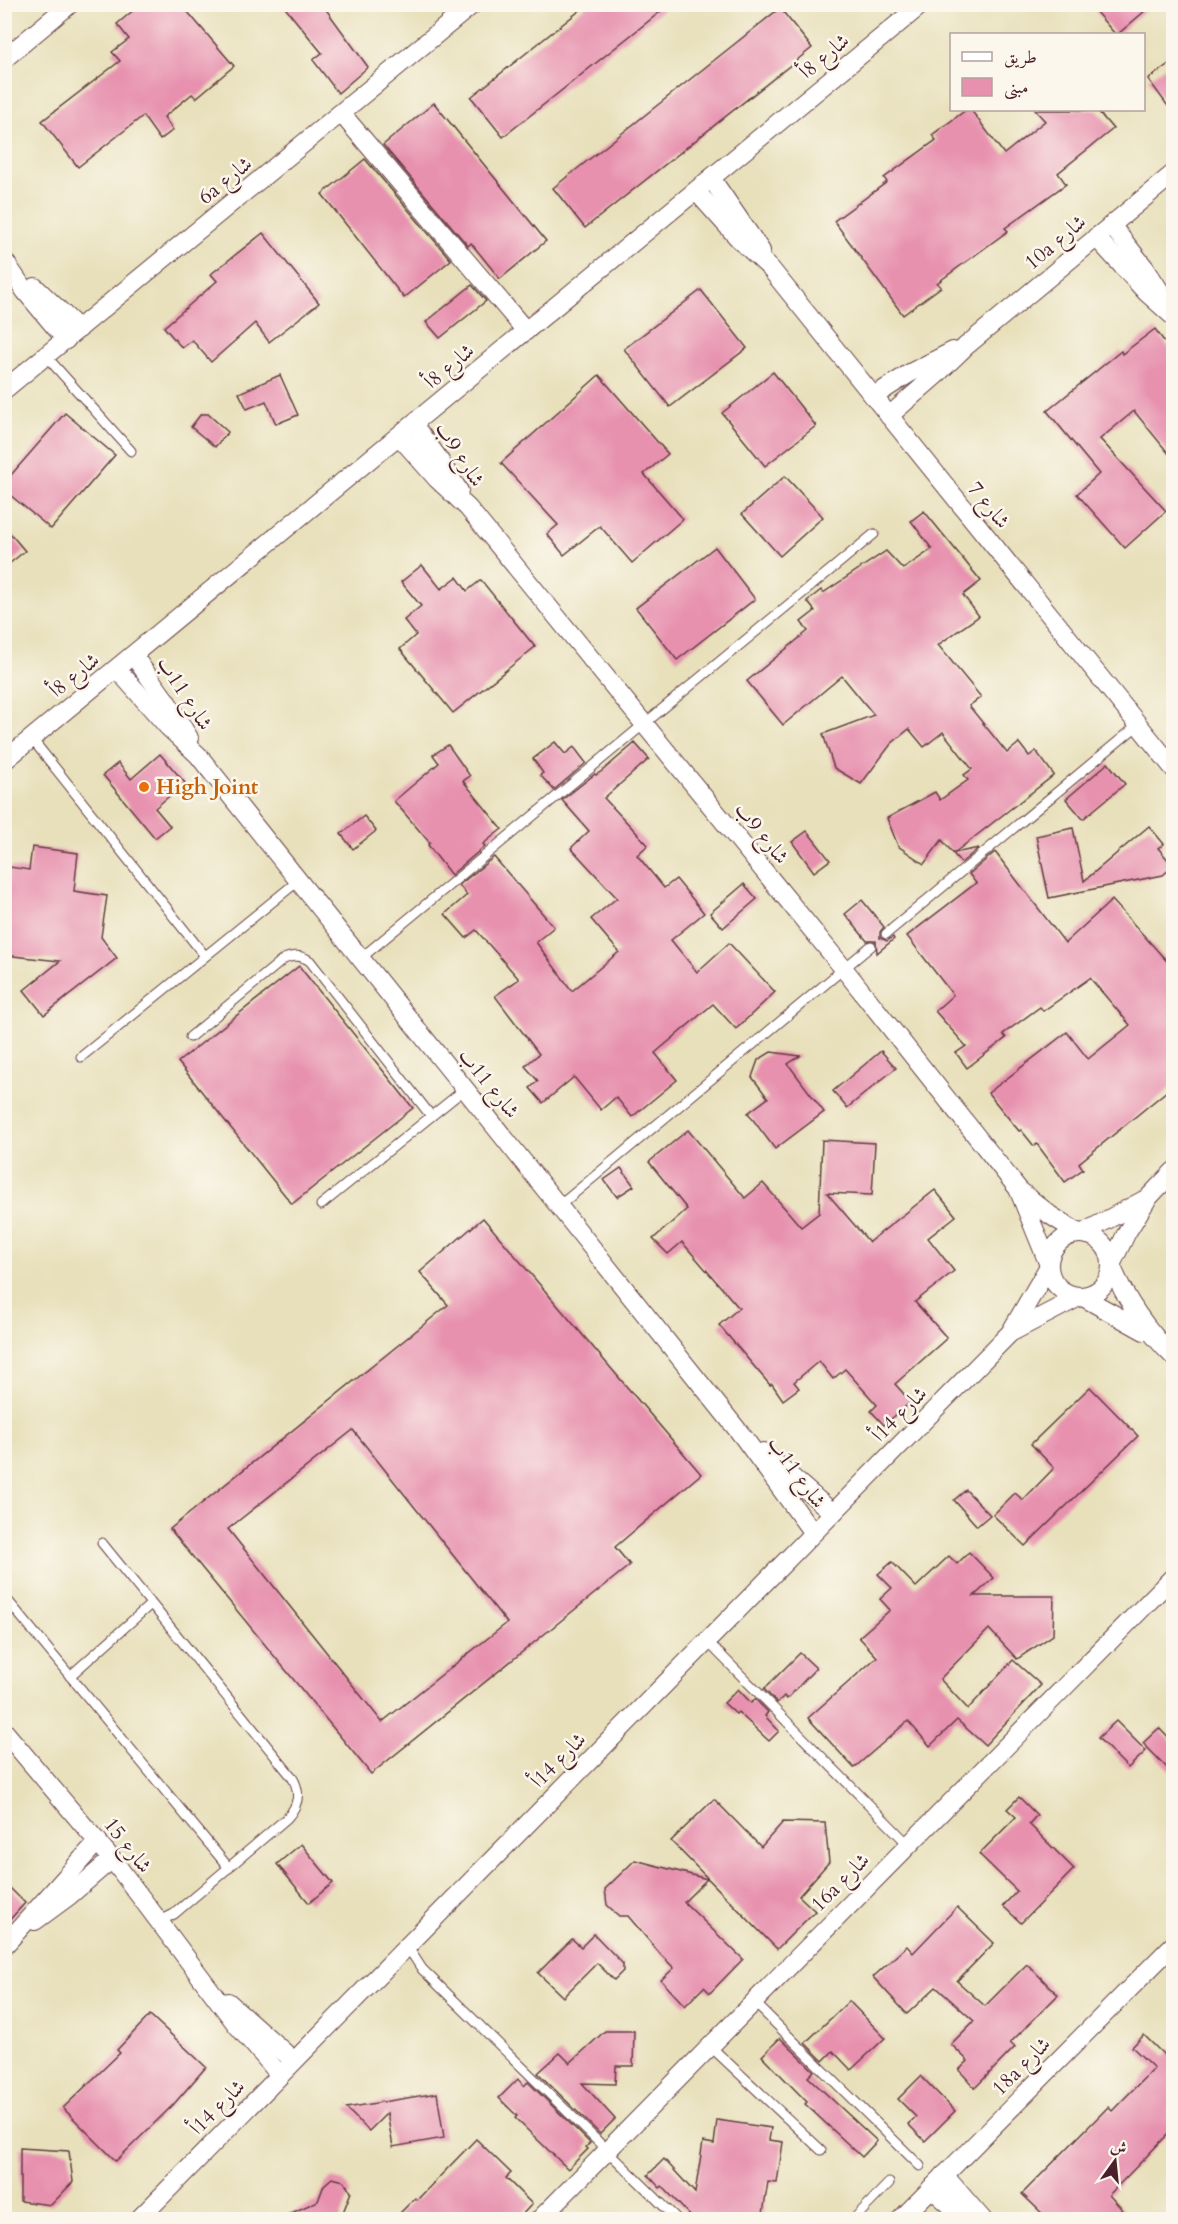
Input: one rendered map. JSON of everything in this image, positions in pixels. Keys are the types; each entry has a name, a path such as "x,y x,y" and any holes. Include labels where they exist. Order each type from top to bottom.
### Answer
{"street":[{"path":"4,59 70,4"},
{"name":"6a شارع","path":"4,390 473,4"},
{"name":"شارع 8أ","path":"4,761 922,4"},
{"path":"341,113 526,331"},
{"name":"10a شارع","path":"889,416 927,384 966,346 1173,173"},
{"name":"شارع 7","path":"711,178 750,232 770,268"},
{"name":"شارع 7","path":"696,191 770,268 1173,769"},
{"path":"1111,225 1145,268 1173,316"},
{"path":"1096,237 1146,292 1173,316"},
{"path":"6,262 26,291 72,334"},
{"name":"10a شارع","path":"874,396 910,373 966,346"},
{"name":"شارع 9ب","path":"406,430 442,464 468,508 844,969 1019,1190 1050,1215 1081,1234"},
{"name":"شارع 11ب","path":"134,655 173,711 198,756"},
{"name":"شارع 11ب","path":"117,669 168,727 198,756 361,958 744,1438 813,1533"},
{"path":"1080,1296 1094,1293 1105,1284 1111,1265 1127,1232 1148,1198 1173,1171"},
{"name":"شارع 9ب","path":"1019,1190 1049,1266"},
{"path":"1148,1198 1081,1234 1066,1237 1052,1252 1049,1266 1052,1279 1061,1289 1080,1296 1151,1335"},
{"path":"1081,1234 1094,1237 1105,1246 1127,1299 1151,1335 1173,1357"},
{"name":"شارع 14أ","path":"138,2220 1010,1333 1049,1266"},
{"name":"شارع 14أ","path":"1010,1333 1080,1296"},
{"name":"شارع 11ب","path":"744,1438 832,1513"},
{"name":"16a شارع","path":"539,2220 1173,1576"},
{"name":"شارع 15","path":"4,1731 112,1858 236,2024 280,2075"},
{"path":"4,1946 98,1841"},
{"path":"19,1931 69,1896 112,1858"},
{"name":"18a شارع","path":"900,2220 1173,1944"},
{"name":"شارع 15","path":"212,1990 245,2016 294,2061"},
{"path":"938,2182 967,2220"},
{"path":"938,2182 983,2220"}],"lane":[{"path":"46,356 131,451"},
{"path":"361,958 874,534"},
{"path":"886,933 1138,725"},
{"path":"32,739 205,956"},
{"path":"81,1057 298,881"},
{"path":"559,1206 871,946"},
{"path":"190,1037 285,959 304,957 310,961 431,1116"},
{"path":"321,1204 465,1089"},
{"path":"102,1543 296,1783 298,1798 293,1812 174,1914 158,1922"},
{"path":"4,1596 229,1868"},
{"path":"70,1676 151,1604"},
{"path":"707,1641 909,1845"},
{"path":"407,1946 422,1969 678,2220"},
{"path":"754,2002 920,2166"},
{"path":"710,2046 820,2150"},
{"path":"853,2220 889,2183"}],"building":[{"path":"141,4 181,4 234,66 196,98 192,94 164,117 173,130 160,140 143,116 78,167 42,121 120,61 112,52 129,39 117,24"},
{"path":"282,4 322,4 368,67 338,93 313,60 322,53"},
{"path":"588,4 670,4 503,137 471,97"},
{"path":"1089,4 1153,4 1119,33 1114,33"},
{"path":"780,8 812,48 585,228 553,188"},
{"path":"1173,61 1173,113 1148,79"},
{"path":"434,103 546,241 500,279 471,243 468,246 383,145"},
{"path":"965,111 972,111 1004,154 1045,121 1036,111 1098,111 1113,129 1058,173 1066,184 1005,228 1008,231 937,283 941,287 903,315 834,221 887,182 884,178 936,140 932,135"},
{"path":"365,159 451,260 404,298 322,194"},
{"path":"263,233 319,303 269,342 255,323 211,362 192,340 182,348 164,327 217,281 211,274"},
{"path":"472,285 486,301 440,338 426,322"},
{"path":"701,290 747,348 670,407 624,349"},
{"path":"1155,329 1173,353 1173,459 1134,411 1100,439 1166,511 1125,548 1077,494 1099,474 1047,411 1121,351 1122,354"},
{"path":"773,372 816,426 765,466 722,413"},
{"path":"280,375 298,415 276,424 266,401 247,409 239,393"},
{"path":"599,375 668,454 644,474 683,519 632,563 600,526 564,555 547,534 558,525 501,463"},
{"path":"65,413 115,455 51,529 4,490 4,483"},
{"path":"201,414 208,414 228,432 215,447 191,427"},
{"path":"785,476 823,517 780,556 742,514"},
{"path":"924,511 981,581 963,595 979,616 938,645 981,697 969,706 1007,753 1019,743 1029,756 1036,751 1054,775 954,853 979,848 961,863 942,840 924,864 898,846 887,818 935,792 940,800 968,780 964,775 972,769 943,732 924,747 909,729 891,744 861,784 834,768 823,734 874,715 842,676 783,725 747,681 808,631 801,622 815,611 807,601 821,590 823,593 886,551 903,569 932,549 911,521"},
{"path":"4,526 25,551 4,568"},
{"path":"715,547 755,599 677,660 636,608"},
{"path":"422,565 441,589 457,577 467,591 481,580 535,647 453,713 400,649 416,635 404,620 421,606 401,582"},
{"path":"555,742 565,754 574,747 586,763 554,790 540,775 543,773 533,759"},
{"path":"635,743 649,759 604,798 648,845 637,855 664,888 676,879 704,913 671,940 697,972 729,943 775,992 736,1029 713,1004 655,1053 677,1080 632,1117 616,1097 601,1110 574,1077 543,1103 530,1088 538,1081 525,1066 539,1054 495,996 519,979 476,930 466,938 445,914 467,895 459,885 494,857 554,927 536,942 572,991 619,952 591,919 617,898 571,848 589,831 562,800"},
{"path":"448,745 470,776 463,781 502,829 451,875 428,845 430,843 394,801 439,763 433,755"},
{"path":"160,754 185,783 155,808 170,826 155,838 103,775 118,763 131,779"},
{"path":"1108,763 1125,784 1083,819 1066,799"},
{"path":"364,816 376,831 353,849 341,834"},
{"path":"1149,826 1164,844 1158,848 1173,866 1163,875 1049,898 1036,836 1073,828 1084,881"},
{"path":"807,831 830,860 814,872 792,842"},
{"path":"32,847 78,853 74,891 107,896 101,937 117,958 44,1015 24,990 60,961 4,955 4,913 10,867 29,870"},
{"path":"995,852 1065,943 1112,900 1173,968 1173,1086 1079,1163 1083,1169 1065,1182 1037,1144 1034,1146 1021,1130 1019,1131 988,1093 1067,1032 1088,1059 1130,1025 1090,978 1043,1011 1040,1007 1003,1034 1006,1038 967,1068 956,1053 966,1046 935,1011 953,995 907,936 976,883 969,874"},
{"path":"744,884 757,899 723,928 710,913"},
{"path":"862,900 884,927 880,932 880,938 887,941 893,937 894,939 877,953 876,941 867,941 845,914"},
{"path":"299,966 413,1108 292,1204 178,1062"},
{"path":"881,1051 896,1068 847,1108 833,1091"},
{"path":"771,1052 800,1056 788,1064 824,1112 775,1149 748,1113 768,1098 752,1077 758,1060"},
{"path":"688,1130 745,1198 763,1183 801,1227 819,1213 822,1140 875,1143 872,1195 827,1193 869,1242 935,1190 956,1216 928,1238 954,1271 915,1302 947,1338 895,1384 911,1402 884,1425 871,1411 877,1405 845,1369 833,1379 819,1361 794,1382 799,1388 783,1400 772,1384 770,1385 719,1325 739,1308 682,1242 668,1254 653,1239 687,1209 649,1162"},
{"path":"621,1168 634,1186 617,1197 604,1180"},
{"path":"483,1218 701,1474 615,1547 630,1565 371,1774 170,1529 448,1305 420,1272","holes":["353,1430 507,1623 382,1722 228,1529"]},
{"path":"1090,1387 1138,1436 1025,1546 993,1515 1015,1493 1023,1500 1054,1468 1031,1444"},
{"path":"966,1490 990,1515 977,1526 954,1500"},
{"path":"969,1552 994,1578 974,1596 1054,1596 1053,1635 1017,1659 989,1629 940,1679 968,1709 1013,1660 1041,1685 985,1745 957,1720 930,1746 908,1721 854,1768 808,1718 877,1657 859,1637 890,1610 880,1599 892,1588 878,1574 892,1562 916,1587 949,1556 957,1564"},
{"path":"800,1653 816,1668 787,1699 784,1696 777,1703 764,1689"},
{"path":"738,1689 751,1703 755,1699 768,1712 765,1716 779,1731 769,1741 738,1712 736,1714 724,1703"},
{"path":"1116,1721 1146,1751 1128,1768 1098,1738"},
{"path":"1159,1728 1173,1743 1173,1774 1143,1743"},
{"path":"1019,1797 1037,1815 1029,1824 1074,1869 1021,1923 1003,1906 1017,1891 979,1854 1016,1817 1007,1809"},
{"path":"714,1799 761,1847 783,1822 825,1823 829,1862 799,1896 815,1911 777,1949 671,1841"},
{"path":"301,1844 333,1883 309,1903 277,1864"},
{"path":"635,1860 707,1879 684,1902 743,1959 710,1993 704,1987 685,2006 661,1980 674,1968 628,1916 619,1916 607,1905 605,1889"},
{"path":"4,1882 25,1903 4,1926"},
{"path":"957,1907 994,1943 957,1981 985,2006 1027,1964 1058,1995 1010,2043 1015,2047 975,2088 959,2070 968,2061 951,2044 974,2021 936,1987 907,2014 873,1977 907,1946 913,1953"},
{"path":"594,1934 623,1964 623,1971 614,1980 597,1963 563,1997 538,1973 572,1939 581,1947"},
{"path":"849,2001 885,2038 851,2070 833,2051 823,2061 805,2043"},
{"path":"150,2015 206,2067 173,2105 116,2161 63,2108 120,2053 117,2050"},
{"path":"605,2031 634,2031 633,2066 616,2066 615,2084 582,2083 615,2119 600,2134 538,2073 560,2053 570,2063"},
{"path":"1144,2035 1165,2056 1173,2047 1173,2129 1109,2195 1132,2220 1049,2220 1022,2194 1108,2107 1112,2111 1154,2068 1132,2047"},
{"path":"780,2038 814,2071 808,2077 877,2141 862,2157 805,2104 807,2102 762,2056"},
{"path":"921,2076 955,2111 925,2141 908,2124 916,2117 898,2099"},
{"path":"518,2079 524,2086 528,2082 590,2143 586,2147 588,2149 568,2169 515,2118 517,2116 499,2098"},
{"path":"437,2093 444,2138 393,2147 387,2113 369,2131 346,2108"},
{"path":"717,2120 771,2128 769,2140 783,2142 777,2183 768,2182 762,2220 694,2220 662,2186 660,2188 648,2175 664,2159 695,2193 703,2142 714,2144"},
{"path":"476,2139 511,2173 506,2178 532,2204 517,2220 393,2220 415,2198 417,2200"},
{"path":"20,2148 69,2151 73,2182 51,2205 20,2201"},
{"path":"332,2178 344,2181 351,2192 340,2220 276,2220 318,2201 324,2185"}],"place":[{"name":"High Joint","path":"144,787"}]}
